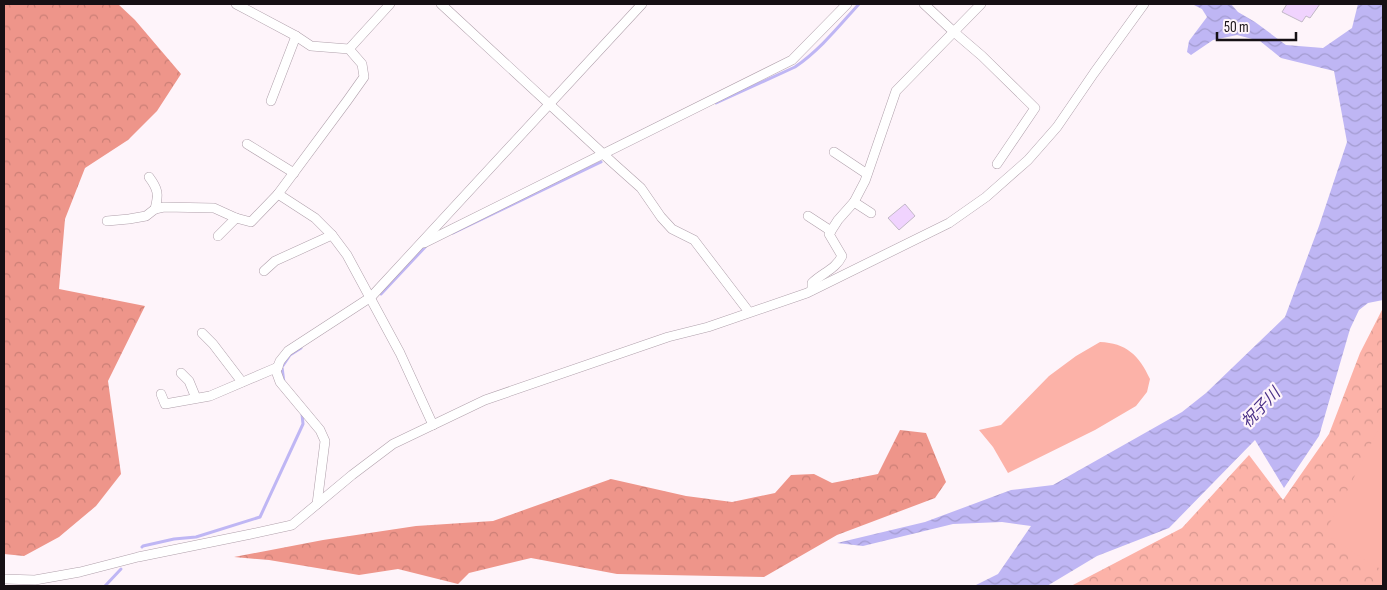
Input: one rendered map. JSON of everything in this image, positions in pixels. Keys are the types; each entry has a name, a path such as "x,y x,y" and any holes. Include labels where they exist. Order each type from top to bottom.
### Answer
{"street":[{"path":"107,221 146,216 155,209 164,207 214,208 236,218 251,222 278,194 364,77 362,64 349,49 311,46 236,4"},
{"path":"349,49 390,4"},
{"path":"441,4 641,188 660,217 672,229 694,240 749,312"},
{"path":"317,504 325,440 320,430 280,382 276,371 280,361 288,351 371,297 642,4"},
{"path":"420,245 792,60 847,4"},
{"path":"924,4 982,56 1035,108 997,164"},
{"path":"812,290 812,283 819,276 838,265 842,256 829,234 838,220 854,202 867,174 896,91 981,4"},
{"path":"4,579 35,580 80,572 138,556 292,525 393,444 485,400 650,343 708,327 812,290 949,223 986,198 1028,160 1057,127 1144,4"},
{"path":"270,101 296,36"},
{"path":"247,144 294,173"},
{"path":"834,152 867,174"},
{"path":"149,177 155,185 159,196 155,209"},
{"path":"278,194 315,218 332,235 347,255 400,353 433,425"},
{"path":"854,202 871,213"},
{"path":"808,216 831,230"},
{"path":"218,236 236,218"},
{"path":"264,271 275,261 332,235"},
{"path":"202,333 213,344 242,382"},
{"path":"161,394 165,404 210,396 278,367"},
{"path":"182,373 189,381 196,398"}],"green space":[{"path":"4,4 118,4 135,20 181,74 157,111 128,140 85,168 65,219 59,289 145,306 108,381 121,474 96,506 59,537 24,556 4,554"},
{"path":"1383,308 1383,586 1071,586 1182,528 1249,455 1283,500 1329,434 1360,353"},
{"path":"1100,342 1117,345 1131,352 1136,357 1150,379 1147,392 1136,406 1095,430 1008,473 993,447 979,430 1001,425 1049,376 1076,356"},
{"path":"1383,420 1383,569 1376,567 1324,533"},
{"path":"900,430 926,433 946,482 935,498 837,535 764,577 617,574 531,558 469,573 458,584 398,569 359,575 269,560 234,557 323,540 416,526 493,521 611,479 686,496 732,502 775,493 791,475 814,474 832,483 878,474"}],"water":[{"name":"祝子川","path":"1192,4 1231,4 1238,12 1286,45 1323,48 1352,28 1358,4 1383,4 1383,300 1368,303 1359,310 1350,329 1319,436 1284,488 1255,440 1169,528 1097,556 1047,586 974,586 998,574 1031,526 1002,522 953,524 863,546 837,543 925,522 1011,490 1053,485 1182,412 1206,393 1285,317 1319,226 1347,142 1334,71 1281,58 1260,41 1237,35 1213,40 1191,55 1187,52 1189,41 1207,17 1202,9"}],"building":[{"path":"1287,4 1320,4 1310,18 1306,16 1302,22 1282,12"},
{"path":"905,204 915,216 899,230 888,218"}],"waterway":[{"path":"716,103 795,67 821,45 859,4"},
{"path":"453,233 601,162"},
{"path":"381,294 427,245"},
{"path":"284,383 282,367 290,355 301,348"},
{"path":"142,547 174,539 196,537 260,517 303,424 302,414"},
{"path":"105,586 121,569"}]}
